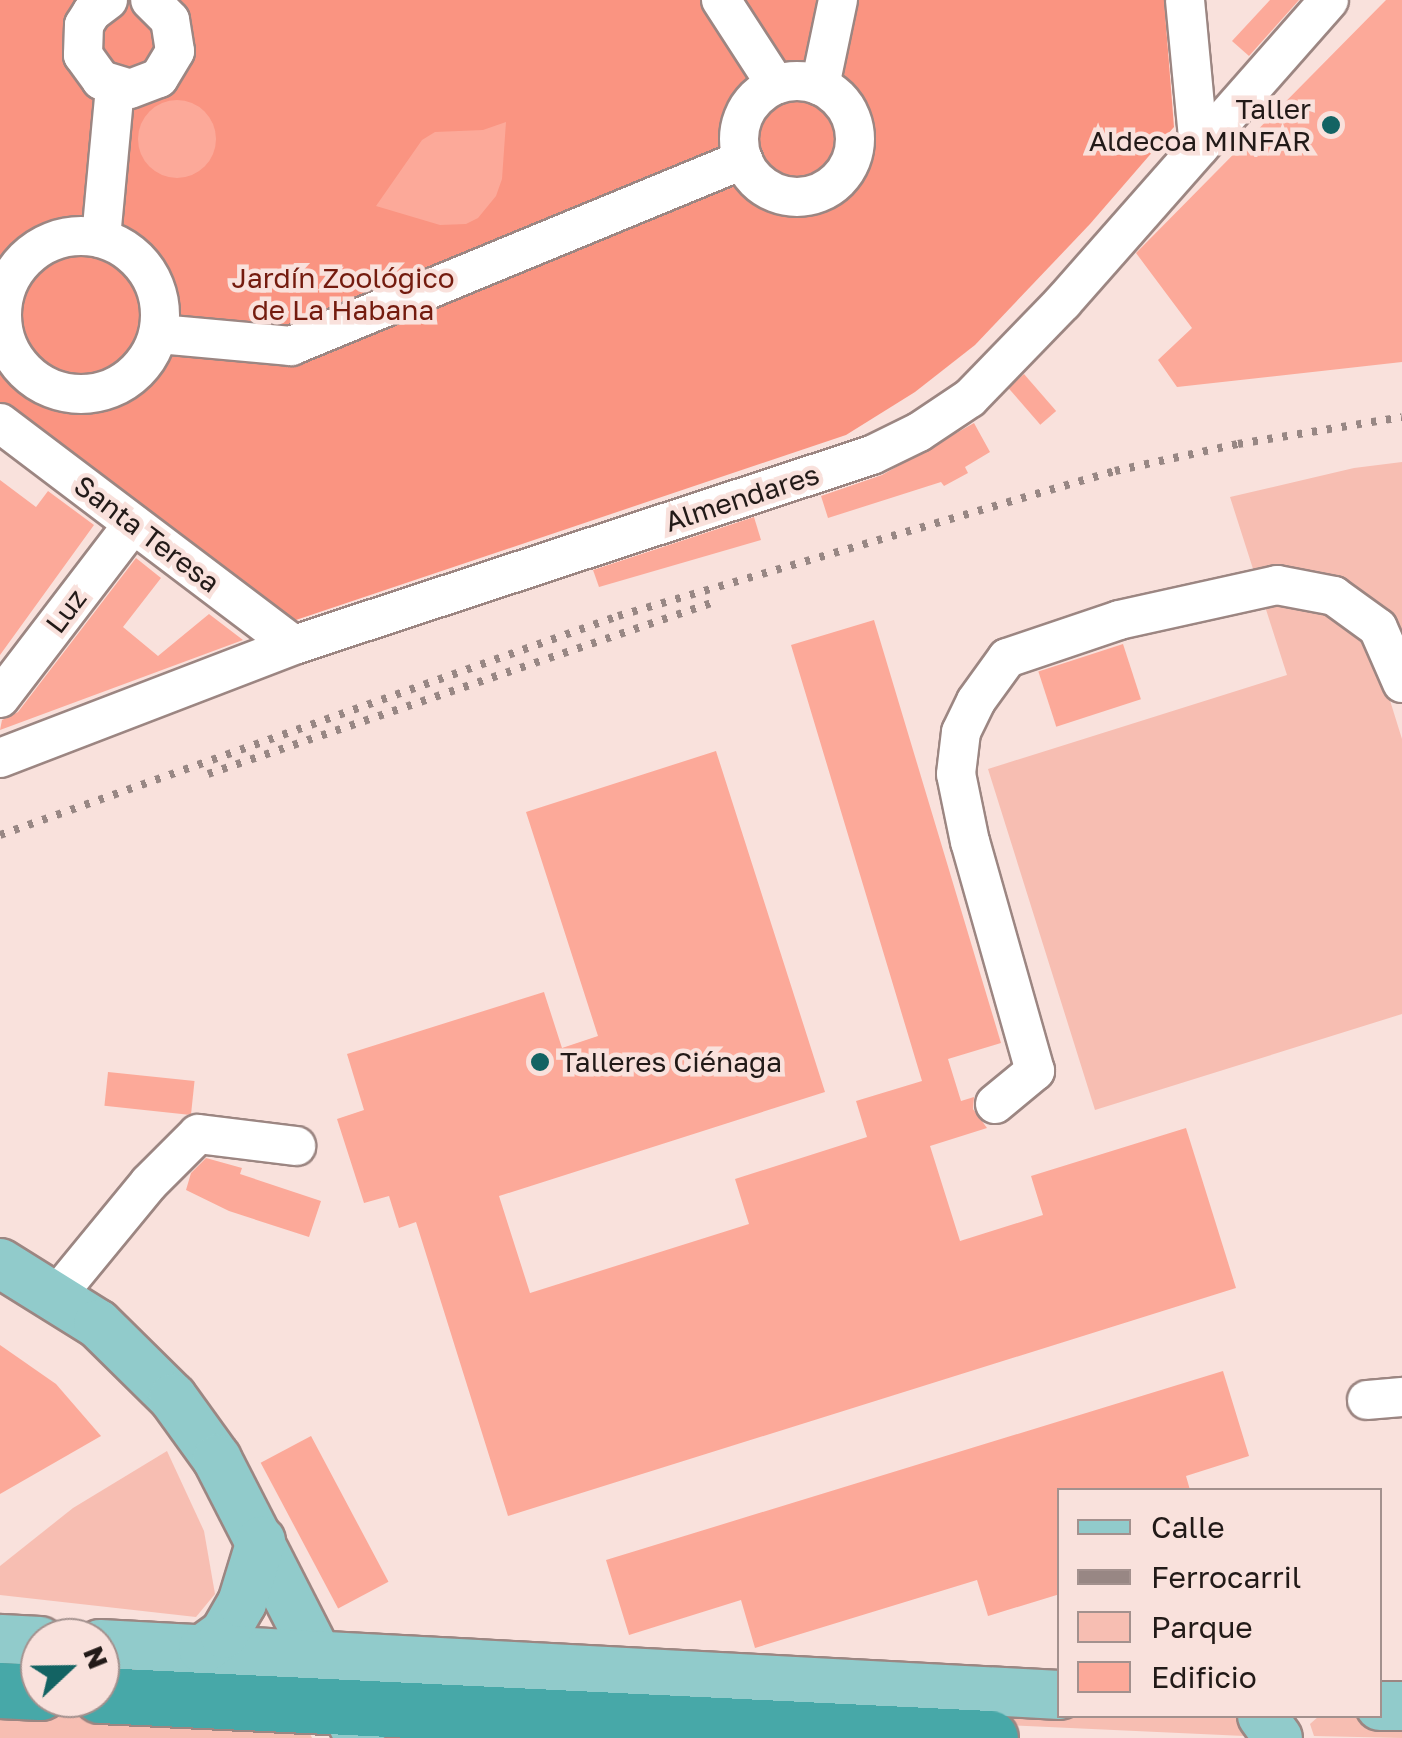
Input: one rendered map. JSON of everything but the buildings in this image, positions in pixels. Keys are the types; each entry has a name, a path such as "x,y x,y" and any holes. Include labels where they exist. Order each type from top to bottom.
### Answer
{"highway":[{"path":"120,1697 352,1722 990,1738"}],"main road":[{"path":"0,1263 57,1295 135,1356 173,1398 217,1459 321,1655 352,1722"},
{"path":"203,1650 224,1634 242,1602 261,1541"},
{"path":"120,1645 1057,1695"}],"street":[{"path":"108,0 92,12 82,40 90,69 114,87 146,86 170,66 175,35 159,2"},
{"path":"721,0 776,85"},
{"path":"820,86 838,0"},
{"path":"1185,0 1198,147"},
{"name":"Almendares","path":"0,758 294,646 872,455 919,432 970,398 1062,302 1330,0"},
{"path":"806,82 820,86 844,105 855,133 854,148 842,176 818,194 788,197 761,185 743,160 740,130 744,116 762,92 776,85 806,82"},
{"path":"102,238 114,87"},
{"path":"159,334 291,346 743,160"},
{"path":"75,235 102,238 124,248 142,264 156,285 161,309 159,334 149,359 131,378 107,391 80,395 54,390 6,365 2,304 10,278 27,257 49,242 75,235"},
{"name":"Santa Teresa","path":"0,423 294,646"},
{"name":"Luz","path":"0,698 133,524"},
{"path":"996,1104 1035,1070 970,842 956,774 961,732 976,701 1007,658 1118,620 1278,585 1334,596 1378,628 1402,683"},
{"path":"57,1295 149,1182 198,1134 296,1146"}],"green space":[{"name":"Jardín Zoológico de La Habana","path":"0,0 1164,0 1174,127 1090,224 975,345 915,392 846,435 287,623 0,402"},
{"path":"1402,462 1402,641 1374,649 1402,739 1402,1014 1095,1110 988,769 1287,675 1230,497 1354,468"},
{"path":"167,1451 204,1531 215,1594 196,1617 0,1595 0,1566 73,1508"},
{"path":"0,1710 20,1711 20,1718 120,1717 307,1727 312,1738 0,1738"},
{"path":"813,1716 1246,1718 1266,1737"},
{"path":"1317,1718 1402,1718 1402,1738 1314,1736 1310,1724"}],"railway":[{"path":"0,835 618,616 1115,471 1238,444 1402,417"},
{"path":"208,774 714,602"}],"place":[{"name":"Taller Aldecoa MINFAR","path":"1331,125"},
{"name":"Talleres Ciénaga","path":"540,1062"}]}
